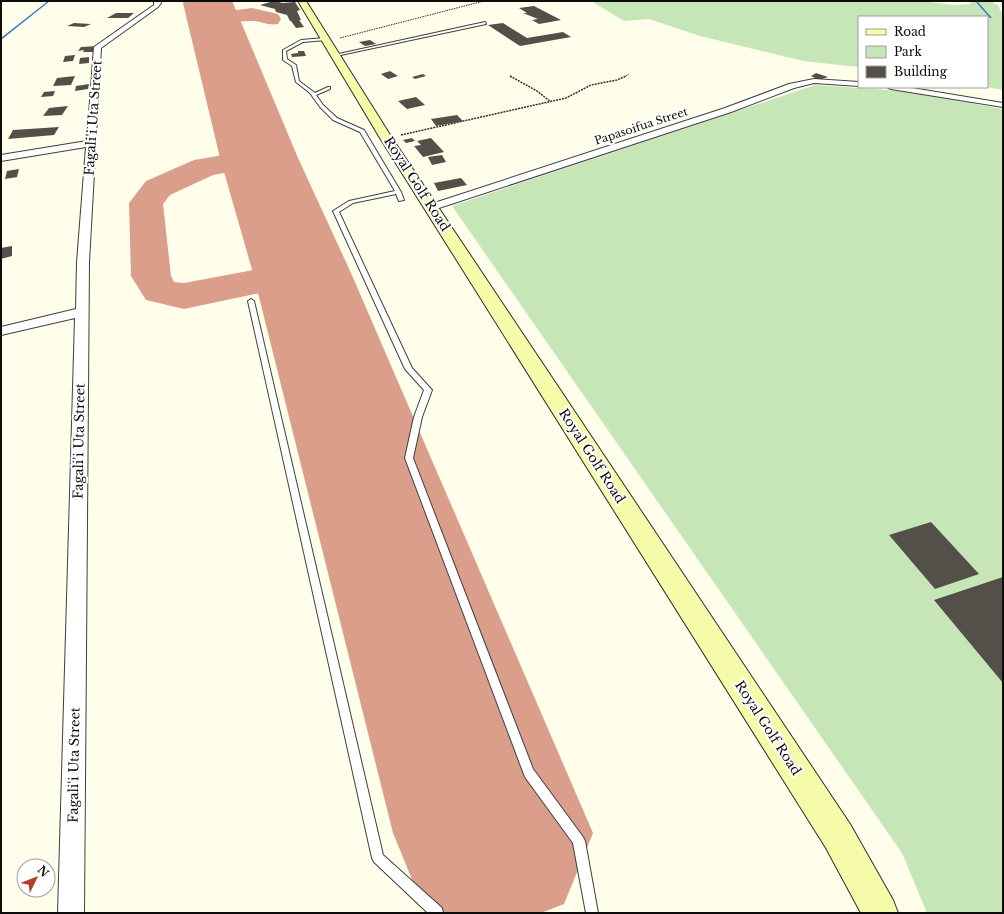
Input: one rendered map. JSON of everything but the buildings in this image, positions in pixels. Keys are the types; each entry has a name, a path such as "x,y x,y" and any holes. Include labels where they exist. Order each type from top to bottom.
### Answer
{"main road":[{"name":"Royal Golf Road","path":"302,1 386,138 838,836 880,913"}],"street":[{"name":"Fagali'i Uta Street","path":"71,913 83,262 98,47 156,6 158,3 157,1"},
{"name":"Papasoifua Street","path":"432,207 728,110 792,86 814,81 858,84"},
{"path":"899,88 1003,104"},
{"path":"1,158 92,143"},
{"path":"1,331 82,312"}],"lane":[{"path":"401,200 398,192 362,131 335,120 321,106 314,95 298,82 294,65 286,60 284,51 292,50 302,41 329,45 485,23"},
{"path":"314,95 329,88"},
{"path":"398,192 352,202 336,211 408,369 428,390 418,417 409,458 529,773 579,841 592,913"},
{"path":"251,301 378,858 437,913"}],"path":[{"path":"329,45 484,1"},
{"path":"386,138 551,102 572,96 596,83 617,80 629,74"},
{"path":"510,76 537,91 551,102"}],"green space":[{"path":"591,1 922,1 953,5 971,4 969,1 991,1 999,6 1000,11 1003,12 1003,90 988,87 988,16 858,16 858,67 803,61 700,36 649,19 624,21"},
{"path":"815,85 903,91 1003,109 1003,913 927,913 902,853 452,206"}],"waterway":[{"path":"1,39 49,1"},
{"path":"976,1 991,17"}],"taxiway":[{"path":"214,19 252,14 270,19"},
{"path":"259,158 205,167 158,188 146,203 151,276 160,291 184,296 302,273"}],"runway":[{"path":"208,3 259,158 302,273 493,833"}]}
